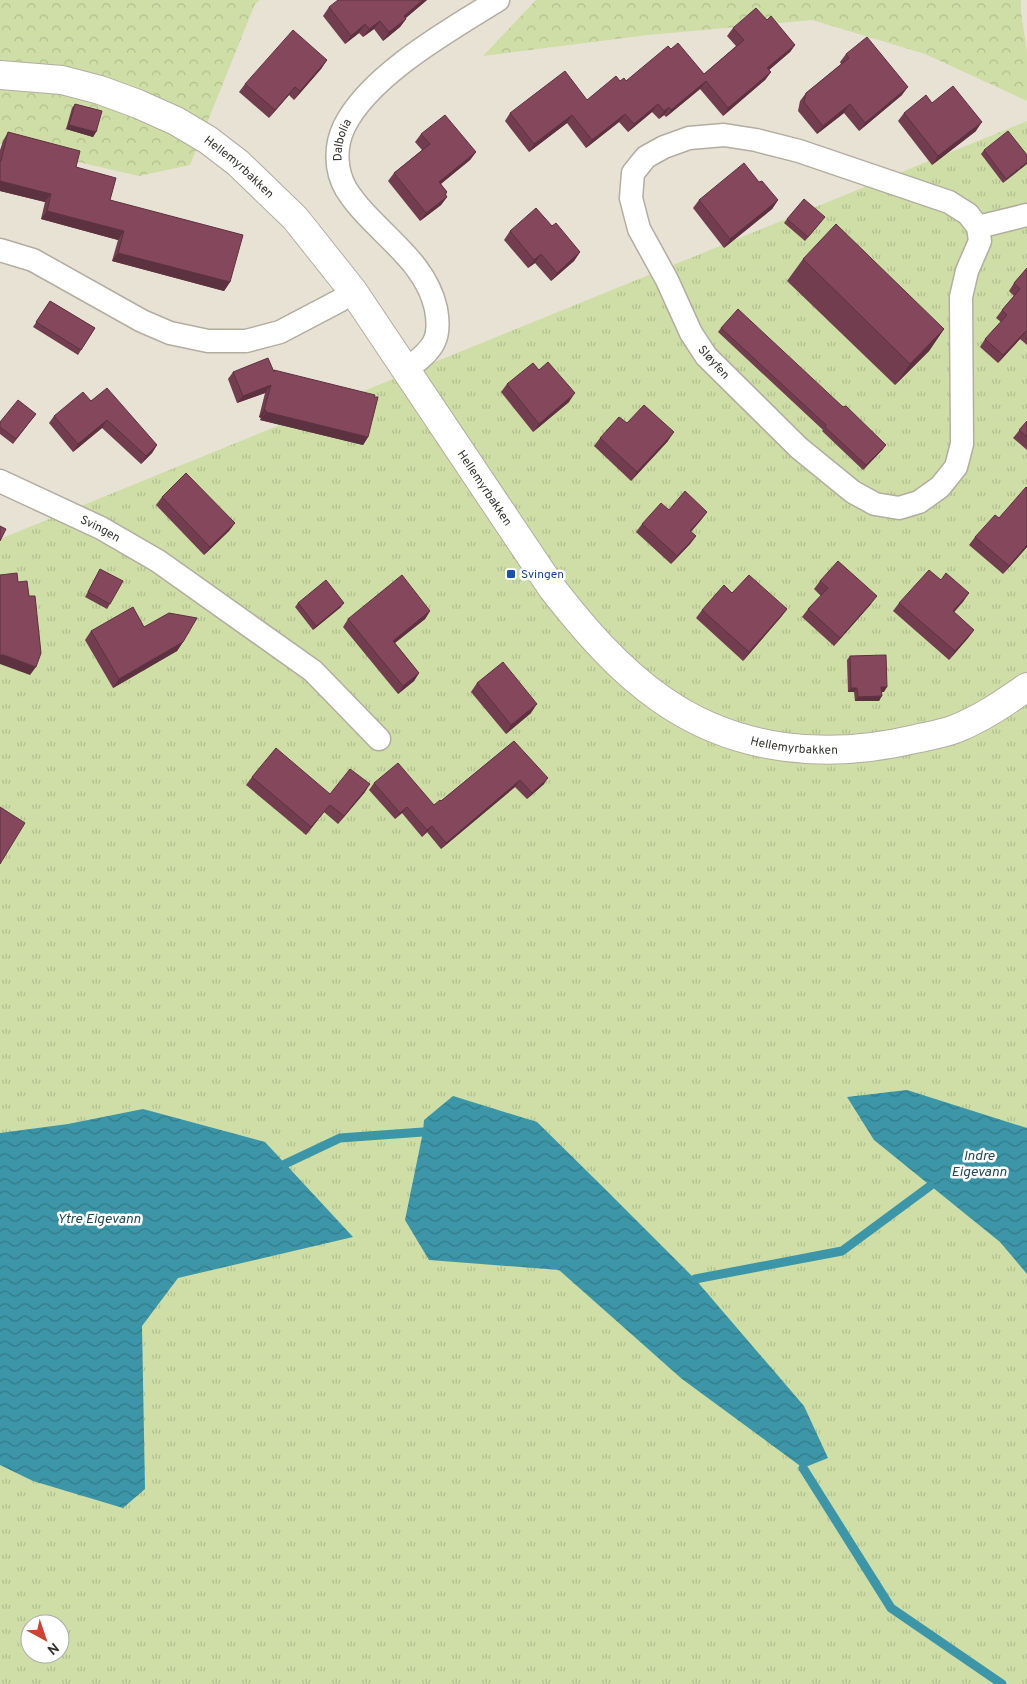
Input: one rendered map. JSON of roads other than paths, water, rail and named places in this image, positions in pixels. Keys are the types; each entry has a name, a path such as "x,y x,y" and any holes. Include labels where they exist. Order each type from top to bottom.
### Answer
{"street":[{"name":"Dalbolia","path":"407,369 423,356 434,342 438,320 434,298 425,279 395,242 346,189 338,170 338,149 344,128 353,111 369,93 423,47 498,0"},
{"name":"Hellemyrbakken","path":"0,75 62,80 100,90 138,104 176,121 208,140 238,163 295,218 354,291 552,588 581,626 604,650 660,699 703,724 781,748 847,750 890,745 953,730 977,720 1027,688"},
{"name":"Sløyfen","path":"724,135 756,140 800,152 949,202 968,214 978,227 980,241 967,271 961,297 962,444 956,467 940,487 919,502 899,508 875,504 853,492 799,448 706,356 691,333 667,280 639,229 631,198 633,173 646,157 664,147 689,138 724,135"},
{"path":"978,227 1027,215"},
{"path":"0,250 33,260 149,324 170,333 208,341 246,341 280,332 354,291"},
{"name":"Svingen","path":"0,481 101,528 158,561 313,671 379,739"}],"water":[{"name":"Indre Eigevann","path":"907,1090 1027,1128 1027,1274 1000,1242 874,1140 847,1097"},
{"path":"453,1096 537,1122 695,1279 804,1406 828,1458 803,1468 682,1379 559,1270 429,1260 405,1220 424,1120"},
{"name":"Ytre Eigevann","path":"143,1109 265,1142 353,1237 178,1278 142,1326 145,1489 123,1508 33,1481 0,1465 0,1133 68,1124"}],"waterway":[{"path":"285,1164 340,1138 423,1132"},
{"path":"695,1279 842,1251 930,1186"},
{"path":"803,1468 891,1608 1002,1684"}],"place":[{"name":"Svingen","path":"511,574"}]}
